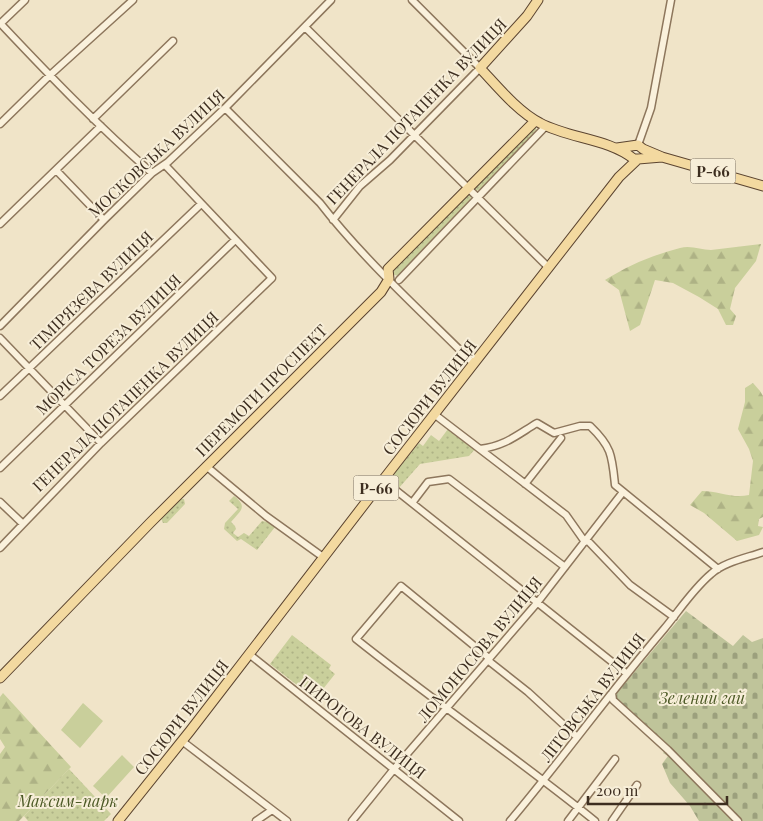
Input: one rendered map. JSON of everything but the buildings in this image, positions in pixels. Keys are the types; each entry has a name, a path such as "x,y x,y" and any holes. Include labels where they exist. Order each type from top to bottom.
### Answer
{"main road":[{"name":"ГЕНЕРАЛА ПОТАПЕНКА ВУЛИЦЯ","path":"480,68 527,16 538,0"},
{"path":"480,68 512,101 535,121 616,148 637,152"},
{"name":"ПЕРЕМОГИ ПРОСПЕКТ","path":"0,678 206,466 381,292 389,279 388,269 535,121"},
{"name":"Р-66","path":"637,152 662,157 763,186"},
{"name":"СОСЮРИ ВУЛИЦЯ","path":"118,821 182,742 637,152"}],"street":[{"path":"25,0 0,23 49,76 152,173"},
{"path":"0,124 132,0"},
{"name":"МОСКОВСЬКА ВУЛИЦЯ","path":"0,326 152,173 165,165 225,108 331,0"},
{"path":"412,0 480,68"},
{"name":"СОСЮРИ ВУЛИЦЯ","path":"637,152 651,108 671,0"},
{"path":"305,27 413,136 549,268"},
{"path":"93,119 173,41"},
{"name":"ГЕНЕРАЛА ПОТАПЕНКА ВУЛИЦЯ","path":"333,220 360,186 390,160 480,68"},
{"path":"225,108 320,203 333,220 400,291 474,364"},
{"path":"0,224 101,126"},
{"path":"400,291 399,280 546,126"},
{"path":"165,165 235,240"},
{"path":"56,170 104,220"},
{"name":"ТІМІРЯЗЄВА ВУЛИЦЯ","path":"0,396 201,204"},
{"name":"ГЕНЕРАЛА ПОТАПЕНКА ВУЛИЦЯ","path":"0,548 101,443 272,278 235,240"},
{"name":"МОРІСА ТОРЕЗА ВУЛИЦЯ","path":"0,468 235,240"},
{"path":"389,279 399,280"},
{"path":"0,338 101,443"},
{"path":"434,414 566,514 586,541 630,585 674,617"},
{"path":"480,449 508,442 538,423 554,433 580,426 590,426 600,435 612,456 615,484 718,569 763,552"},
{"path":"525,484 562,438"},
{"path":"206,466 266,516 323,557"},
{"path":"412,503 428,482 448,479 565,567"},
{"path":"383,480 626,673"},
{"name":"ЛОМОНОСОВА ВУЛИЦЯ","path":"352,821 394,769 538,603 623,492"},
{"path":"0,502 22,523"},
{"name":"ЛІТОВСЬКА ВУЛИЦЯ","path":"510,821 626,673 696,589 718,569"},
{"path":"577,737 528,692 490,662 489,658 401,586 356,640 446,709 544,780 595,821"},
{"name":"ПИРОГОВА ВУЛИЦЯ","path":"249,654 459,821"},
{"path":"612,693 613,700 668,750 738,821"},
{"path":"182,742 287,821"},
{"path":"568,821 615,759"},
{"path":"612,821 637,785"},
{"path":"256,821 272,810"}],"green space":[{"path":"536,126 536,130 480,190 474,191 473,187"},
{"path":"468,194 471,196 470,202 402,274 398,276 392,274 392,269"},
{"path":"761,244 756,261 735,288 730,309 736,316 733,325 726,325 718,309 699,297 673,283 655,280 640,325 630,331 619,290 605,280 641,261 680,248 688,247 711,250"},
{"path":"753,383 763,396 763,517 759,519 758,526 763,527 759,535 737,541 704,513 690,505 702,491 737,496 749,495 753,461 738,429 745,402 745,388"},
{"path":"448,429 476,448 469,456 420,464 398,489 388,481 419,443 423,446 431,435 439,441"},
{"path":"234,496 242,506 242,509 231,522 236,529 233,533 238,537 244,533 249,536 262,521 275,527 257,550 241,539 237,541 224,529 225,523 238,509 229,501"},
{"path":"180,499 184,499 185,504 167,523 163,523 161,518"},
{"name":"Зелений гай","path":"686,611 733,646 743,635 752,642 763,638 763,821 699,821 690,806 670,783 662,764 668,756 663,753 668,747 618,703 616,694"},
{"path":"292,635 331,665 329,669 335,674 315,699 270,664"},
{"path":"3,693 71,767 19,821 0,821 0,754 5,747 0,739 0,697"},
{"path":"83,703 103,721 80,748 61,730"},
{"path":"122,755 134,767 106,798 93,786"},
{"name":"Максим-парк","path":"69,769 111,814 104,821 28,821 24,816"}]}
